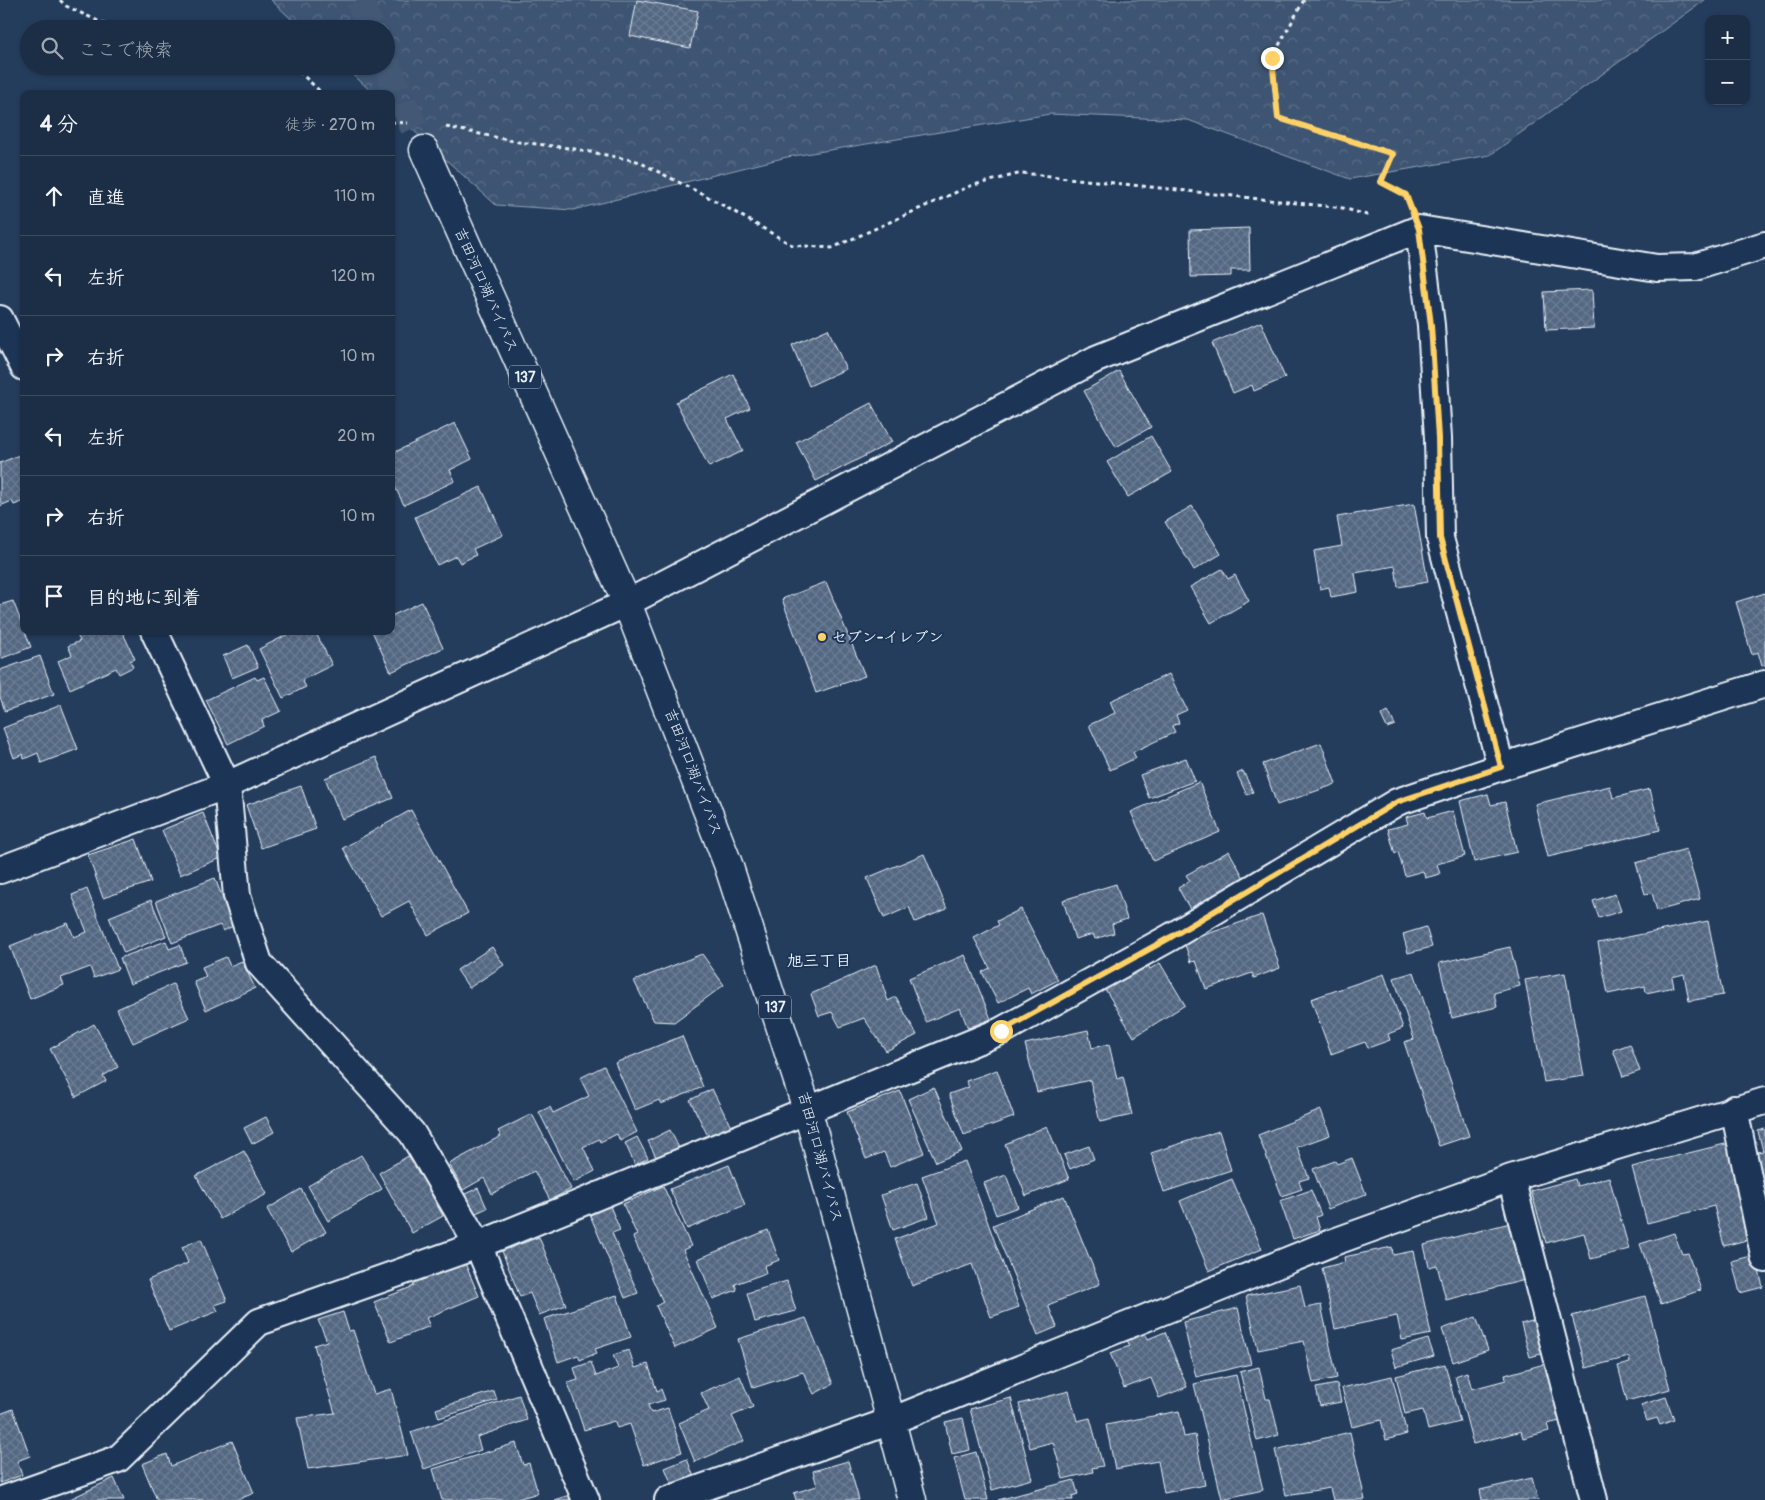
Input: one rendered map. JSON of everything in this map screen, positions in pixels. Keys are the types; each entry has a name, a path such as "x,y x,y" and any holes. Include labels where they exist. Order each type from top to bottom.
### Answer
{"main road":[{"name":"吉田河口湖バイパス","path":"424,150 627,603 728,864 808,1112 912,1500"}],"street":[{"path":"1419,229 1431,325 1438,438 1440,538 1501,767"},
{"path":"0,870 227,785 627,603 1096,358 1419,229 1658,268 1695,267 1765,245"},
{"path":"0,319 20,360"},
{"path":"156,635 227,785 237,896 259,963 412,1133 478,1245 586,1500"},
{"path":"2,1500 118,1460 259,1322 478,1245 808,1112 1001,1031 1171,937 1397,802 1501,767 1765,684"},
{"path":"668,1500 891,1421 1331,1243 1511,1178 1765,1101"},
{"path":"1734,1109 1765,1259"},
{"path":"1511,1178 1594,1500"}],"path":[{"path":"60,0 66,6 95,20"},
{"path":"1304,0 1272,58 1278,118 1393,154 1381,182 1406,195 1419,229"},
{"path":"303,75 319,90"},
{"path":"395,122 410,123"},
{"path":"438,126 519,142 569,148 637,161 712,199 792,245 832,248 970,186 1022,173 1343,208 1371,216"}],"green space":[{"path":"271,0 1705,0 1490,155 1350,179 1188,120 1050,114 787,157 573,210 496,205 395,114 395,90 370,90 354,75 395,75 395,20 292,20"}],"building":[{"path":"637,0 698,11 690,48 630,36"},
{"path":"1249,228 1250,270 1231,270 1231,276 1191,277 1190,230"},
{"path":"1592,290 1594,328 1546,330 1544,292"},
{"path":"1261,322 1285,378 1254,391 1252,385 1233,393 1212,343"},
{"path":"828,329 846,369 809,386 792,345"},
{"path":"1119,371 1151,427 1116,447 1084,391"},
{"path":"733,374 750,408 727,419 743,451 709,467 676,402"},
{"path":"871,403 892,442 816,481 796,442"},
{"path":"455,423 472,459 450,470 455,481 404,505 395,487 395,452"},
{"path":"1151,436 1172,472 1128,497 1107,462"},
{"path":"20,455 20,503 14,505 12,501 0,506 0,463"},
{"path":"481,487 503,535 473,549 476,555 460,563 456,556 437,565 415,517"},
{"path":"1414,504 1428,582 1398,587 1395,566 1355,573 1358,592 1331,597 1329,587 1320,589 1314,551 1342,546 1337,517"},
{"path":"1192,506 1221,554 1194,570 1165,522"},
{"path":"1222,569 1228,579 1235,575 1249,601 1211,623 1190,587"},
{"name":"セブン-イレブン","path":"826,582 865,676 816,693 782,599"},
{"path":"1765,593 1765,665 1762,666 1758,652 1752,655 1736,602"},
{"path":"13,601 20,619 20,635 26,635 31,647 0,659 0,605"},
{"path":"422,602 443,648 391,672 374,635 395,635 395,614"},
{"path":"77,635 124,635 135,659 130,661 133,667 119,674 116,668 70,689 58,661 72,655 68,646 80,641"},
{"path":"286,635 317,635 332,665 302,680 306,687 283,698 259,649"},
{"path":"248,645 258,667 232,678 223,656"},
{"path":"40,656 54,694 5,711 0,697 0,670"},
{"path":"1169,674 1187,710 1176,715 1179,723 1172,726 1175,732 1133,752 1136,758 1110,770 1089,725 1115,713 1110,701"},
{"path":"255,677 257,680 264,677 281,711 262,720 264,726 228,744 206,700"},
{"path":"61,705 78,749 41,763 38,753 24,759 23,754 14,758 3,728"},
{"path":"1388,711 1395,725 1387,728 1381,715"},
{"path":"1321,743 1336,784 1277,805 1263,764"},
{"path":"376,757 393,798 342,819 325,778"},
{"path":"1186,758 1195,781 1149,798 1140,775"},
{"path":"1243,771 1253,792 1247,795 1237,774"},
{"path":"1199,782 1220,832 1153,861 1131,812"},
{"path":"301,786 316,829 261,848 246,805"},
{"path":"1610,786 1613,798 1650,789 1660,830 1548,857 1535,804"},
{"path":"1488,794 1491,805 1505,802 1517,852 1474,862 1460,801"},
{"path":"411,810 468,913 428,935 409,901 381,916 343,848"},
{"path":"1453,811 1465,856 1437,864 1440,874 1425,878 1423,871 1405,876 1398,852 1395,854 1388,829 1408,824 1406,817 1425,812 1427,818"},
{"path":"203,813 221,858 180,875 162,830"},
{"path":"136,839 151,882 103,898 88,855"},
{"path":"1686,849 1700,899 1657,911 1652,893 1645,894 1636,863"},
{"path":"1229,851 1244,878 1190,909 1178,888 1190,881 1186,875"},
{"path":"924,854 947,909 915,922 909,907 884,918 867,878"},
{"path":"215,878 233,926 223,931 220,925 172,943 156,901"},
{"path":"1116,884 1127,919 1112,924 1114,933 1095,939 1093,934 1075,939 1063,900"},
{"path":"87,889 118,969 94,978 90,967 61,978 64,985 30,999 10,946 68,923 74,937 87,932 72,895"},
{"path":"1615,894 1621,911 1599,918 1593,901"},
{"path":"151,900 166,936 124,953 109,917"},
{"path":"1021,909 1058,980 1031,994 1028,988 998,1003 982,972 990,968 974,938 999,925 997,921"},
{"path":"1262,915 1280,968 1254,978 1252,973 1206,989 1196,961 1191,962 1184,942"},
{"path":"1708,921 1723,995 1689,1001 1684,974 1672,977 1674,987 1646,993 1645,986 1608,994 1598,943"},
{"path":"1426,927 1432,947 1408,953 1403,934"},
{"path":"166,941 169,949 180,945 186,962 130,984 120,958"},
{"path":"492,947 504,965 469,988 457,970"},
{"path":"1510,947 1520,986 1494,993 1497,1007 1452,1018 1439,963"},
{"path":"702,954 724,985 674,1022 654,1021 634,981"},
{"path":"965,955 991,1019 968,1028 960,1008 926,1022 909,978"},
{"path":"226,957 230,966 242,961 255,988 206,1010 194,982 206,977 202,967"},
{"path":"1147,963 1150,969 1160,963 1185,1005 1134,1037 1105,989"},
{"path":"876,965 888,1001 896,997 917,1035 886,1051 864,1018 840,1027 832,1012 819,1016 811,994"},
{"path":"1414,972 1469,1136 1439,1146 1404,1042 1414,1039 1394,978"},
{"path":"1565,973 1584,1076 1544,1082 1525,980"},
{"path":"1384,974 1403,1028 1388,1034 1390,1040 1368,1048 1365,1042 1331,1054 1311,999"},
{"path":"173,984 189,1018 133,1043 117,1009"},
{"path":"94,1024 118,1067 103,1076 106,1081 76,1097 50,1049"},
{"path":"1088,1030 1092,1048 1109,1044 1117,1079 1123,1077 1132,1115 1100,1122 1090,1080 1037,1092 1025,1044"},
{"path":"682,1036 703,1087 661,1104 659,1100 635,1110 615,1063"},
{"path":"1630,1044 1640,1071 1623,1077 1613,1050"},
{"path":"604,1066 637,1132 620,1141 617,1134 600,1142 599,1139 583,1147 595,1171 574,1182 539,1112 550,1107 553,1113 589,1096 580,1078"},
{"path":"997,1070 1014,1117 964,1135 949,1094 969,1087 966,1081"},
{"path":"934,1087 962,1151 936,1162 908,1099"},
{"path":"712,1089 734,1133 712,1144 690,1100"},
{"path":"900,1091 924,1153 890,1167 884,1152 866,1159 847,1112"},
{"path":"1321,1110 1330,1135 1297,1147 1309,1178 1299,1181 1302,1189 1282,1196 1258,1135"},
{"path":"532,1114 571,1189 550,1200 534,1171 492,1194 484,1178 463,1190 449,1164 501,1136 498,1131"},
{"path":"266,1117 274,1132 252,1144 244,1128"},
{"path":"1047,1126 1069,1179 1026,1196 1005,1144"},
{"path":"1765,1129 1765,1204 1751,1153 1763,1151 1758,1131"},
{"path":"670,1130 682,1154 660,1165 648,1141"},
{"path":"1219,1131 1231,1170 1164,1192 1151,1153"},
{"path":"637,1137 648,1158 635,1165 625,1143"},
{"path":"1729,1143 1754,1238 1724,1246 1714,1206 1647,1223 1632,1167"},
{"path":"1089,1146 1094,1159 1070,1169 1064,1155"},
{"path":"244,1151 267,1194 220,1219 196,1176"},
{"path":"361,1155 382,1189 328,1221 308,1186"},
{"path":"410,1155 443,1216 412,1233 379,1173"},
{"path":"1352,1158 1366,1194 1328,1209 1313,1169 1335,1161 1337,1164"},
{"path":"965,1161 1019,1307 991,1317 972,1264 912,1286 895,1239 939,1223 922,1176"},
{"path":"729,1165 745,1205 687,1229 670,1189"},
{"path":"1006,1175 1018,1207 996,1215 984,1183"},
{"path":"1609,1177 1629,1249 1591,1259 1584,1233 1546,1243 1531,1191 1575,1179 1577,1186"},
{"path":"1232,1179 1262,1249 1209,1271 1180,1201"},
{"path":"917,1183 929,1217 893,1230 881,1195"},
{"path":"663,1186 691,1246 683,1250 718,1328 675,1348 656,1306 663,1302 633,1237 637,1235 623,1204"},
{"path":"478,1188 487,1208 472,1215 463,1195"},
{"path":"301,1189 326,1232 291,1252 267,1209"},
{"path":"1311,1190 1321,1215 1316,1217 1320,1230 1293,1239 1280,1201"},
{"path":"1064,1196 1100,1284 1048,1305 1057,1327 1038,1335 993,1225"},
{"path":"610,1206 620,1230 612,1233 638,1293 625,1298 590,1215"},
{"path":"1514,1222 1529,1279 1446,1300 1437,1265 1429,1267 1424,1245"},
{"path":"768,1230 779,1260 764,1266 766,1273 735,1284 737,1290 713,1299 698,1259"},
{"path":"1674,1233 1682,1254 1688,1253 1701,1290 1661,1304 1640,1244"},
{"path":"539,1237 566,1305 539,1315 530,1293 520,1297 502,1251"},
{"path":"201,1239 227,1301 215,1305 218,1311 169,1331 148,1280 188,1263 182,1247"},
{"path":"1392,1247 1393,1255 1413,1251 1431,1334 1402,1340 1397,1316 1335,1329 1322,1268 1345,1262 1344,1257"},
{"path":"1755,1255 1763,1287 1740,1293 1732,1261"},
{"path":"464,1261 479,1296 426,1318 430,1326 391,1342 374,1302 414,1286 412,1282"},
{"path":"787,1281 796,1311 755,1322 747,1293"},
{"path":"1300,1285 1305,1308 1321,1305 1337,1378 1313,1383 1304,1341 1258,1350 1246,1296"},
{"path":"617,1295 631,1337 595,1349 597,1353 580,1360 578,1355 558,1362 544,1319"},
{"path":"1645,1296 1670,1389 1627,1401 1618,1366 1630,1363 1629,1357 1586,1368 1572,1316"},
{"path":"1238,1308 1251,1364 1196,1377 1183,1322"},
{"path":"343,1312 349,1331 353,1330 374,1394 391,1389 408,1455 308,1469 297,1418 335,1413 314,1345 327,1341 318,1320"},
{"path":"1476,1317 1488,1350 1453,1362 1442,1329"},
{"path":"806,1318 833,1384 814,1394 803,1372 753,1388 738,1339"},
{"path":"1539,1319 1548,1352 1530,1357 1521,1324"},
{"path":"1165,1332 1187,1387 1159,1398 1151,1378 1124,1388 1110,1353 1130,1346 1127,1340 1145,1333 1148,1339"},
{"path":"1428,1339 1434,1356 1396,1367 1391,1350"},
{"path":"629,1350 635,1368 648,1364 657,1391 661,1389 665,1400 648,1405 651,1413 668,1408 682,1452 644,1465 630,1424 617,1428 614,1421 584,1430 568,1383 578,1380 574,1368 591,1362 596,1376 618,1368 613,1355"},
{"path":"1548,1363 1564,1420 1547,1424 1549,1431 1523,1438 1521,1431 1473,1444 1455,1376 1467,1372 1472,1389 1506,1380 1505,1375"},
{"path":"1445,1364 1460,1422 1428,1430 1423,1410 1405,1414 1396,1376"},
{"path":"1259,1367 1266,1399 1270,1399 1279,1435 1257,1441 1240,1372"},
{"path":"1236,1375 1263,1490 1222,1499 1194,1384"},
{"path":"740,1376 753,1407 732,1416 744,1441 695,1462 679,1423 709,1410 701,1393"},
{"path":"1392,1376 1407,1434 1386,1440 1381,1420 1352,1427 1342,1388"},
{"path":"1337,1384 1341,1402 1320,1406 1316,1388"},
{"path":"494,1391 497,1400 439,1418 436,1409"},
{"path":"1069,1391 1077,1421 1090,1418 1103,1466 1092,1468 1093,1472 1063,1479 1053,1442 1030,1448 1019,1404"},
{"path":"519,1395 527,1420 477,1437 481,1450 424,1469 411,1432"},
{"path":"1666,1397 1674,1420 1660,1425 1657,1418 1647,1421 1641,1405"},
{"path":"1011,1398 1032,1479 992,1490 970,1409"},
{"path":"13,1409 30,1456 17,1461 22,1475 0,1483 0,1414"},
{"path":"1179,1411 1184,1437 1195,1435 1205,1485 1164,1493 1158,1461 1115,1469 1106,1425"},
{"path":"963,1418 970,1450 952,1454 945,1422"},
{"path":"1350,1432 1365,1500 1333,1500 1330,1488 1286,1495 1275,1450"},
{"path":"232,1441 254,1493 237,1500 157,1500 142,1464 167,1454 171,1466"},
{"path":"516,1443 523,1465 529,1463 538,1493 514,1500 442,1500 433,1469"},
{"path":"976,1452 988,1500 965,1500 954,1458"},
{"path":"687,1459 694,1477 672,1485 665,1468"},
{"path":"848,1461 859,1500 796,1500 794,1493 817,1486 813,1471"},
{"path":"114,1478 124,1500 70,1499"},
{"path":"1532,1478 1538,1500 1482,1500 1480,1490"},
{"path":"1074,1480 1078,1494 1072,1496 1073,1500 998,1500"},
{"path":"576,1493 578,1500 554,1500"}],"tunnel":[{"path":"359,0 367,20"},
{"path":"391,75 424,150"}],"place":[{"name":"セブン-イレブン","path":"822,637"}],"district":[{"name":"旭三丁目","path":"819,961"}],"route":[{"path":"1001,1031 1171,937 1397,802 1501,767 1440,538 1438,438 1431,325 1419,229 1406,195 1381,182 1393,154 1278,118 1272,58"}]}
